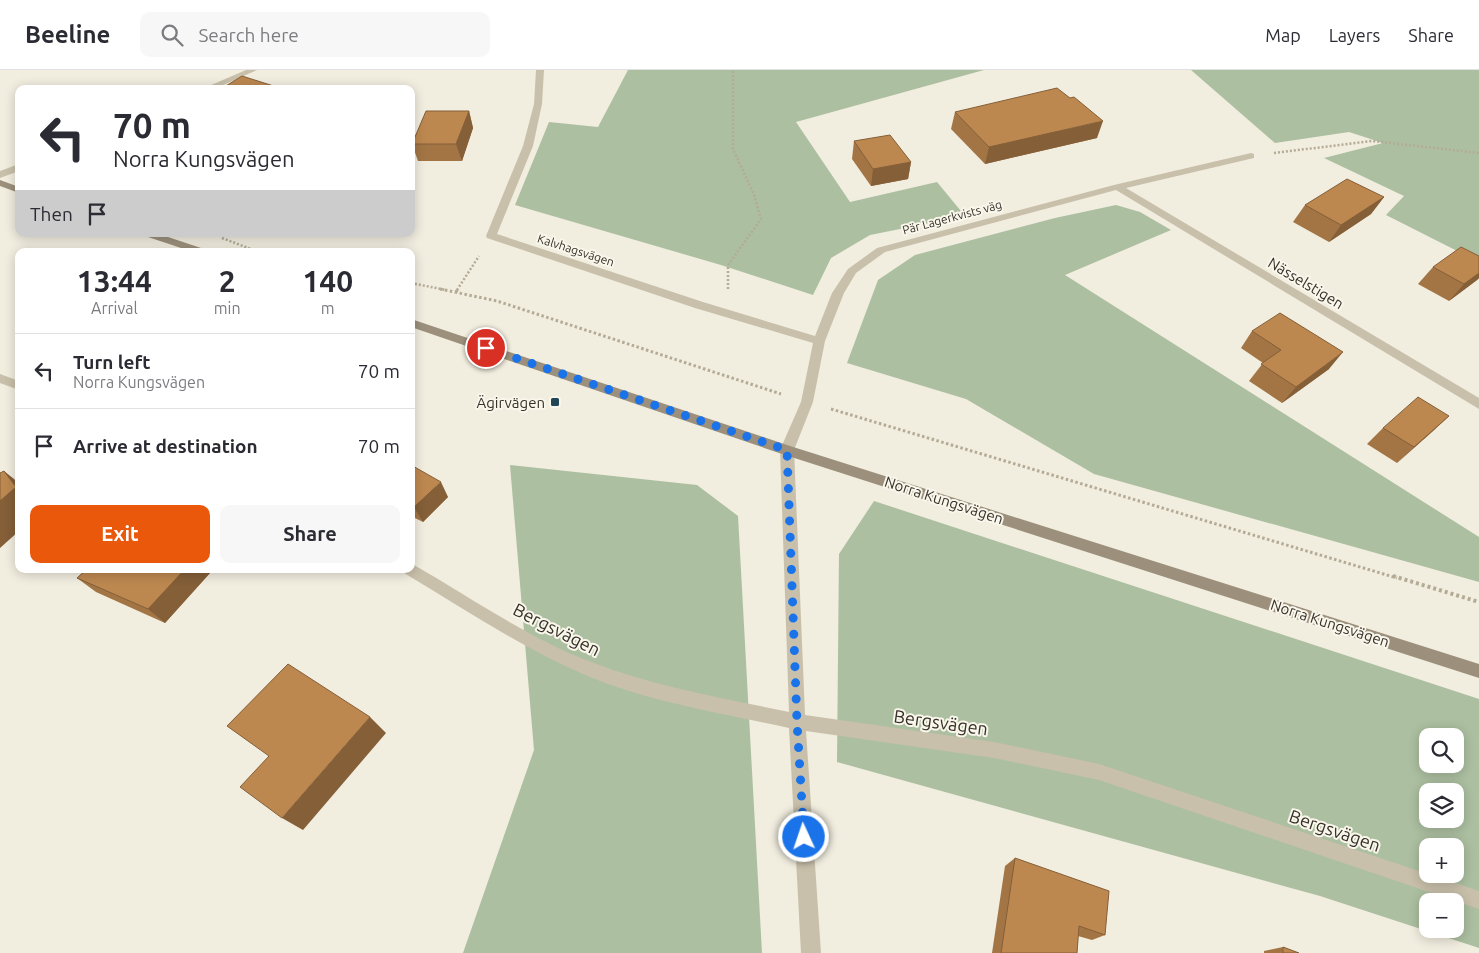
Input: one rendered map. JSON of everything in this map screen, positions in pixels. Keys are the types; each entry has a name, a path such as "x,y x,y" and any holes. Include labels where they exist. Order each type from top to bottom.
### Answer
{"main road":[{"path":"0,184 15,189"},
{"path":"158,237 191,248"},
{"name":"Norra Kungsvägen","path":"415,324 787,450 1479,671"}],"street":[{"path":"216,85 253,70"},
{"path":"491,236 528,146 538,104 540,70"},
{"name":"Pär Lagerkvists väg","path":"787,450 807,402 819,342 838,293 852,271 881,250 1117,187 1251,156"},
{"path":"0,176 15,169"},
{"name":"Nässelstigen","path":"1117,187 1479,404"},
{"name":"Kalvhagsvägen","path":"491,236 699,305 819,342"},
{"path":"0,378 15,384"},
{"path":"787,450 797,722 811,953"},
{"name":"Bergsvägen","path":"415,573 541,647 589,669 645,688 797,722 994,750 1100,772 1479,900"}],"path":[{"path":"728,291 728,265 761,219 754,196 734,149 733,70"},
{"path":"1251,156 1372,141 1479,153"},
{"path":"456,292 491,236"},
{"path":"219,237 248,248"},
{"path":"415,284 497,301 741,382 1479,602"}],"green space":[{"path":"628,70 984,70 796,122 850,202 937,182 965,216 870,235 831,258 813,295 721,265 515,205 549,122 598,127"},
{"path":"1191,70 1479,70 1479,262 1386,215 1404,196 1324,158 1383,143 1349,132 1275,143"},
{"path":"1116,205 1140,212 1171,230 1065,275 1479,537 1479,582 1094,474 966,399 847,363 878,280 915,255 1055,218"},
{"path":"510,465 697,485 738,516 762,953 463,953 534,750"},
{"path":"874,501 1479,699 1479,948 1448,938 1464,938 1464,893 1419,893 1419,928 1320,896 837,762 839,554"}],"building":[{"path":"242,76 270,85 227,85"},
{"path":"1057,88 1070,98 1074,97 1103,121 989,147 955,112"},
{"path":"426,111 469,111 456,144 415,144 415,137"},
{"path":"890,135 911,162 873,169 854,141"},
{"path":"1347,179 1384,197 1341,225 1305,205"},
{"path":"1461,247 1479,256 1479,273 1464,284 1433,267"},
{"path":"1280,313 1343,352 1296,387 1261,364 1281,350 1252,331"},
{"path":"1418,397 1449,416 1414,447 1383,428"},
{"path":"415,467 441,482 415,506"},
{"path":"4,471 15,488 0,501 0,473"},
{"path":"83,573 181,573 148,609 77,578"},
{"path":"288,664 370,717 282,818 240,787 269,756 227,726"},
{"path":"1015,858 1109,891 1105,935 1079,926 1077,953 1001,953"},
{"path":"1283,947 1299,953 1283,953"}],"place":[{"name":"Ägirvägen","path":"555,402"}],"route":[{"path":"486,348 787,450 797,722 804,837"}]}
